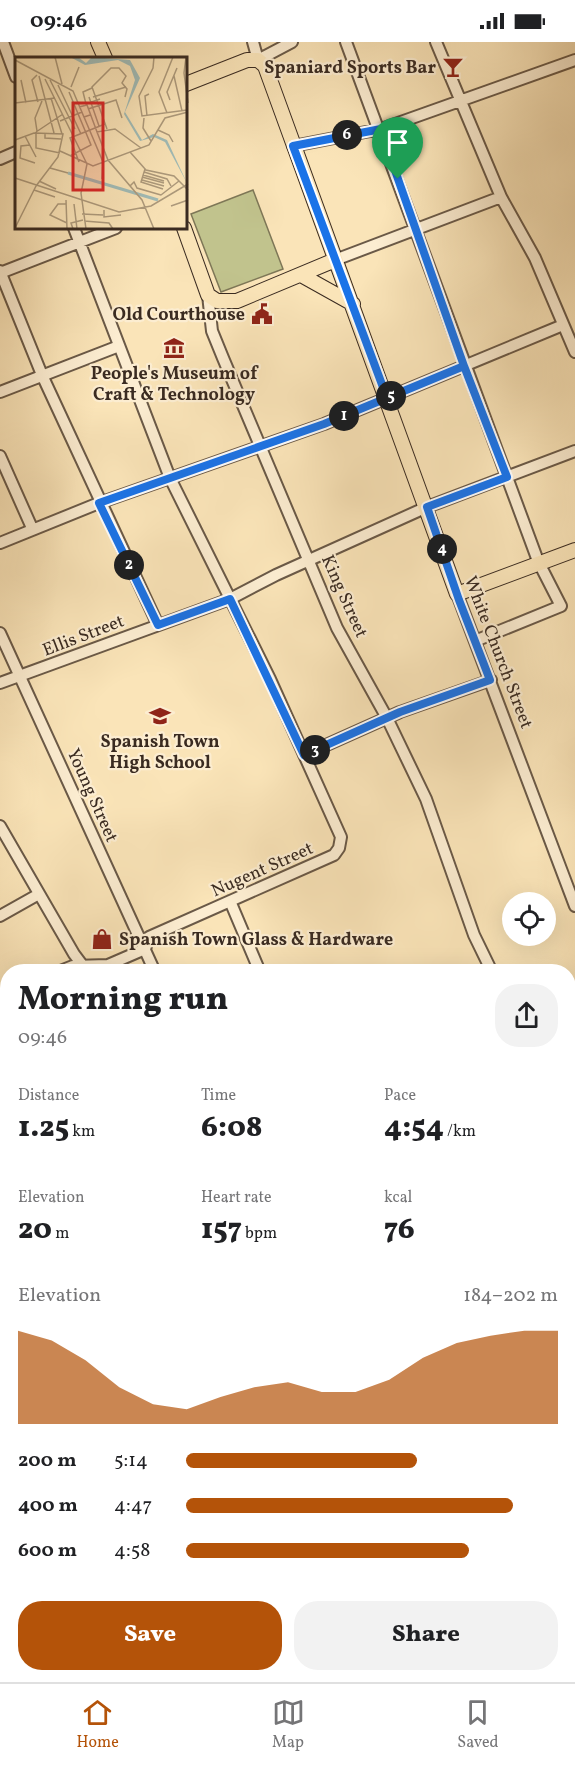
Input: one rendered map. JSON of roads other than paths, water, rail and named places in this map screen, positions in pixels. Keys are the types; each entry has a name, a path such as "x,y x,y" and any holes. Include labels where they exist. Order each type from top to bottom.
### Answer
{"main road":[{"path":"98,42 105,57"},
{"path":"188,83 247,60 258,60"},
{"name":"White Church Street","path":"258,60 265,66 457,594"},
{"name":"King Street","path":"185,230 208,295"},
{"path":"208,295 217,302 237,301 335,260"},
{"path":"301,274 353,304"},
{"path":"457,594 538,561 575,550"}],"street":[{"path":"3,42 15,74"},
{"name":"White Church Street","path":"253,42 258,60"},
{"path":"258,60 292,42"},
{"path":"346,42 381,129 464,366 538,561 561,606 475,641"},
{"path":"436,42 501,197 535,258 575,352"},
{"path":"293,146 381,129 575,60"},
{"path":"0,159 15,152"},
{"path":"335,260 501,197"},
{"name":"Nugent Street","path":"75,230 170,478 230,599 341,837 339,848 334,855 149,937 145,949"},
{"path":"111,230 0,272 42,375 99,503 158,625"},
{"name":"King Street","path":"208,295 212,331 260,447 337,628 387,718 426,799 474,935 488,964"},
{"path":"0,543 32,528 260,447 387,398 563,325"},
{"path":"0,392 119,346"},
{"name":"Ellis Street","path":"0,683 230,599 427,507 575,451"},
{"path":"0,456 32,528"},
{"name":"White Church Street","path":"457,594 575,906"},
{"name":"Young Street","path":"0,633 152,964"},
{"path":"304,755 387,718 490,680"},
{"path":"0,826 82,964"},
{"path":"0,916 39,894"},
{"path":"230,901 257,964"},
{"path":"110,964 145,949"}],"place":[{"name":"Spaniard Sports Bar","path":"453,67"},
{"name":"Old Courthouse","path":"262,314"},
{"name":"People's Museum of Craft & Technology","path":"174,348"},
{"name":"Spanish Town High School","path":"160,716"},
{"name":"Spanish Town Glass & Hardware","path":"102,939"}]}
